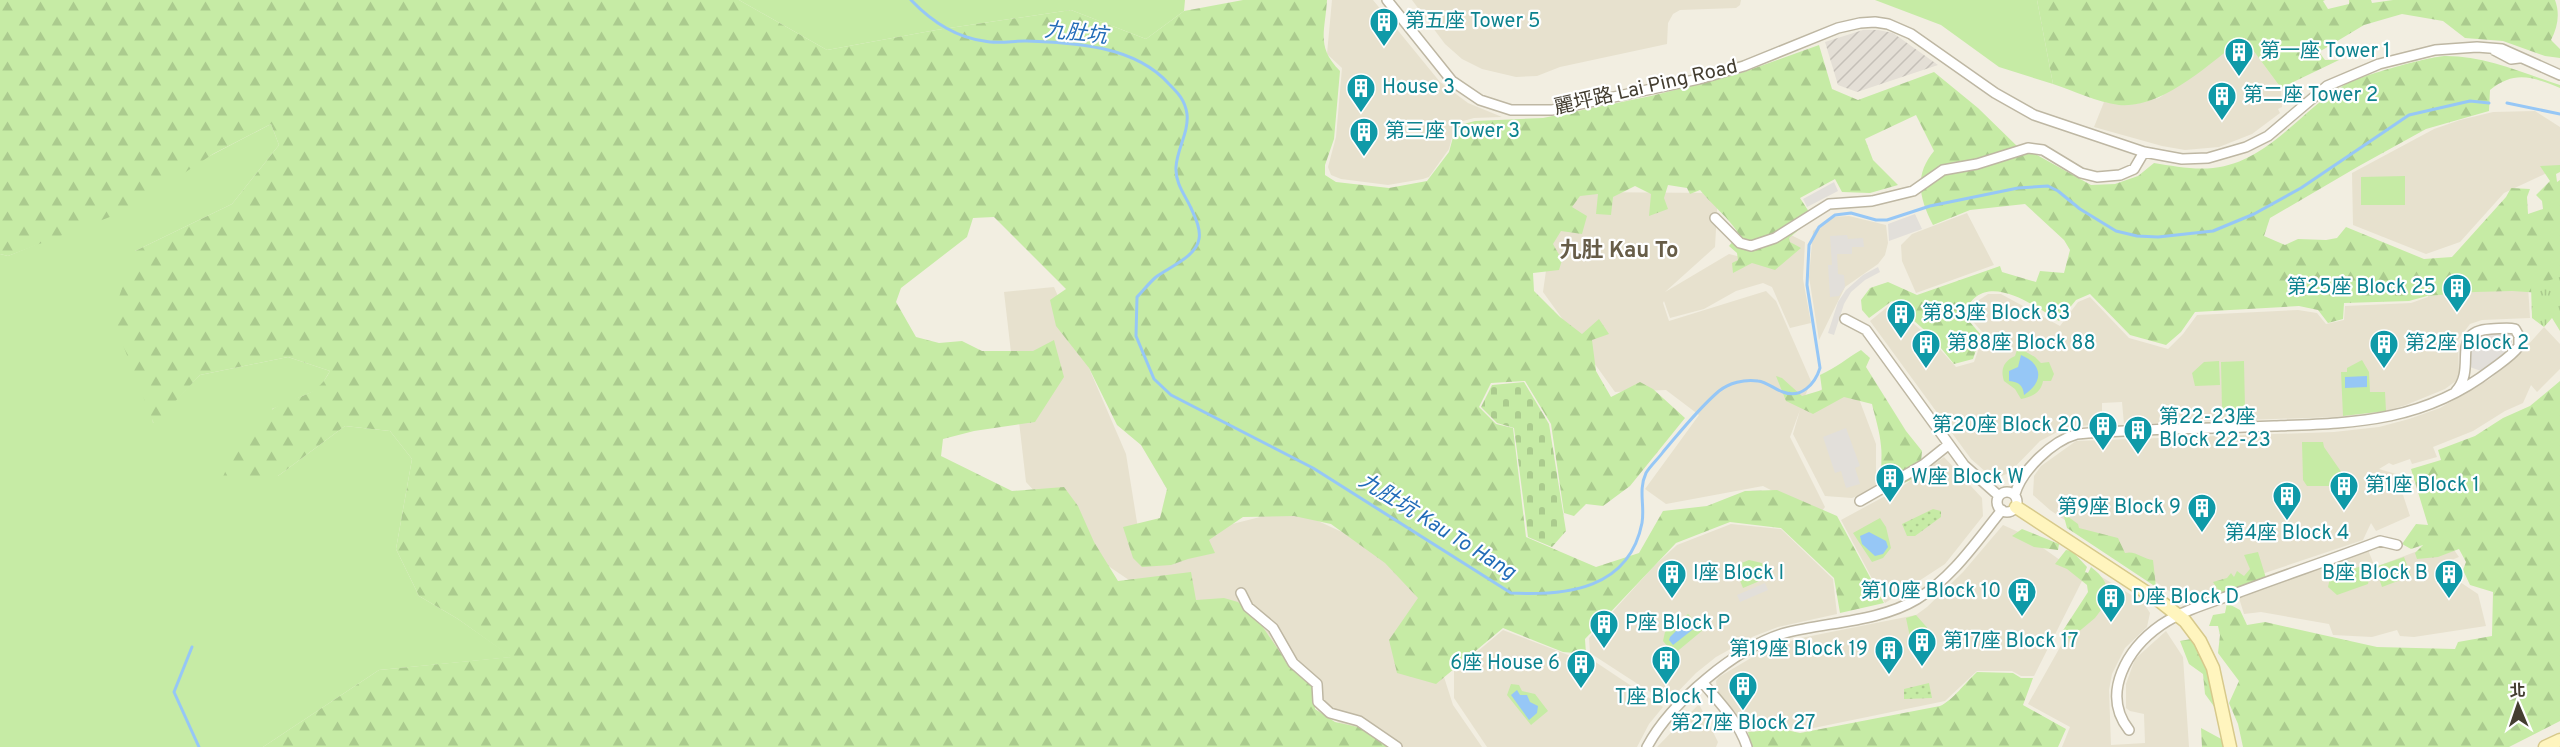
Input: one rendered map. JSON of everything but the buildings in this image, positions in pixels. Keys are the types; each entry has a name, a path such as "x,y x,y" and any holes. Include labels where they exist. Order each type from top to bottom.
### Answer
{"street":[{"name":"麗坪路 Lai Ping Road","path":"1386,0 1452,81 1480,100 1511,110 1532,112 1564,108 1699,79 1744,66 1846,26 1875,22 1888,24 1911,34 1995,93 2034,115 2144,152 2182,159 2208,158 2246,147 2268,136 2327,86 2353,73 2379,64 2435,50 2477,47 2493,50 2511,59 2519,58 2559,73"},
{"path":"1715,218 1740,243 1751,246 1775,238 1829,204 1872,201 1913,190 1943,170 1977,165 2028,148 2043,150 2081,173 2097,177 2120,175 2134,169 2144,152"},
{"path":"1845,319 1858,324 1872,337 1948,445 1974,476 1999,496"},
{"path":"2002,510 2011,511 2023,477 2052,448 2068,437 2077,434 2353,423 2401,414 2456,392 2484,375 2519,346 2519,336 2515,329 2479,330 2471,334 2466,341 2466,371 2462,385 2456,392"},
{"path":"2466,371 2475,375 2484,375"},
{"path":"1860,501 1923,465 1948,445"},
{"path":"2002,510 1997,502 1999,496 2005,492 2179,615 2200,641 2213,668 2230,747"},
{"path":"1647,747 1663,723 1703,683 1736,656 1755,645 1785,634 1876,614 1916,599 1952,572 2002,510"},
{"path":"2129,730 2121,720 2117,704 2121,672 2127,658 2161,625 2179,615 2380,541 2397,545"},
{"path":"1241,593 1248,607 1273,628 1293,663 1317,684 1318,702 1330,712 1359,721 1397,747"},
{"path":"1703,683 1729,713 1744,737 1747,747"},
{"path":"2545,747 2560,740"}],"shaded area":[{"path":"1332,0 1373,0 1440,82 1468,103 1502,117 1474,118 1456,123 1449,149 1429,177 1388,185 1341,179 1331,175 1328,167 1336,137 1342,68 1327,54"},
{"path":"1412,0 1741,0 1740,5 1736,8 1680,10 1673,14 1668,23 1667,44 1560,67 1537,76 1516,77 1482,69 1462,59 1445,44"},
{"path":"1863,30 1893,33 1938,65 1857,92 1838,85 1825,42"},
{"path":"2244,38 2281,88 2282,107 2278,109 2280,113 2252,134 2219,147 2185,150 2094,127 2104,102 2131,105 2159,98"},
{"path":"2535,111 2560,127 2560,167 2504,193 2460,242 2426,254 2353,225 2352,173 2434,129 2460,120 2493,112"},
{"path":"1834,182 1838,191 1807,207 1803,199"},
{"path":"1574,192 1718,193 1715,247 1665,292 1729,254 1749,259 1787,233 1805,242 1803,279 1811,323 1790,328 1772,287 1763,283 1736,291 1704,309 1670,318 1664,301 1663,303 1669,321 1766,291 1776,301 1811,381 1802,404 1834,380 1853,383 1876,444 1876,489 1852,498 1825,496 1793,434 1800,410 1790,437 1825,507 1819,515 1763,486 1666,504 1645,489 1699,415 1666,390 1615,392 1543,292 1551,235"},
{"path":"1967,213 1994,265 1916,293 1902,261 1901,245 1912,234"},
{"path":"1915,214 1922,229 1889,241 1888,224"},
{"path":"1849,216 1886,225 1888,243 1885,255 1878,264 1845,287 1819,340 1809,277 1813,231 1831,217"},
{"path":"1847,235 1848,239 1863,238 1864,247 1852,247 1852,254 1837,254 1838,274 1844,275 1845,287 1839,296 1830,297 1828,265 1832,265 1830,236"},
{"path":"1878,267 1880,272 1865,280 1851,292 1844,304 1834,335 1828,333 1838,302 1846,290 1863,275"},
{"path":"2528,286 2530,318 2482,320 2470,324 2458,340 2459,374 2456,381 2445,389 2406,405 2386,411 2336,417 2124,424 2122,402 2102,403 2102,423 2063,429 2040,441 2009,473 1999,477 1987,473 1971,459 1870,321 1891,304 1929,337 1956,367 1974,362 1984,334 1967,315 1970,306 1988,294 2001,294 2060,326 2078,302 2090,297 2129,338 2168,349 2197,315 2298,310 2317,313 2326,324 2344,320 2345,306 2411,303 2428,297 2429,290 2468,288 2468,295 2475,289"},
{"path":"1054,287 1126,454 1141,547 1292,509 1407,562 1453,705 1482,747 1375,747 1095,557 1026,482 1004,292"},
{"path":"2544,327 2560,344 2560,369 2537,392 2531,385 2523,403 2505,411 2473,431 2433,447 2437,457 2412,464 2410,459 2393,465 2389,463 2379,469 2396,474 2410,516 2376,531 2371,523 2363,540 2208,592 2190,596 2172,593 2050,510 2033,495 2034,476 2041,466 2076,441 2334,432 2379,427 2409,419 2440,408 2490,379 2527,346"},
{"path":"2512,332 2512,344 2508,350 2481,371 2470,367 2471,340 2479,334"},
{"path":"1846,428 1860,466 1855,468 1860,484 1846,488 1841,471 1835,473 1823,437"},
{"path":"1944,457 1982,498 1983,516 1945,564 1885,603 1841,520 1900,488"},
{"path":"1731,524 1781,529 1833,579 1837,614 1778,627 1752,637 1716,657 1696,673 1667,703 1590,653 1589,638 1654,566 1677,545"},
{"path":"2003,525 2023,534 2084,577 2034,676 2021,676 2012,671 1977,671 1945,701 1799,731 1782,727 1747,730 1717,691 1716,681 1719,677 1766,649 1801,638 1916,615 1963,572"},
{"path":"2447,540 2459,557 2449,561 2457,580 2478,594 2486,626 2414,637 2400,636 2397,630 2372,637 2333,635 2329,624 2261,612 2244,614 2239,598 2368,550 2375,567"},
{"path":"2100,576 2143,602 2150,613 2147,627 2125,648 2112,674 2109,690 2111,745 2145,743 2144,714 2126,708 2126,684 2135,659 2166,631 2183,657 2189,747 2062,747 2070,727 2028,704"},
{"path":"1765,583 1768,590 1740,602 1737,595"},
{"path":"1503,630 1576,658 1588,657 1663,707 1649,724 1637,747 1487,747 1454,698 1454,671"},
{"path":"1699,704 1718,742 1716,747 1657,747"}],"green space":[{"path":"0,0 739,0 827,50 936,30 1071,10 1146,39 1184,11 1243,0 1327,0 1325,46 1332,62 1340,71 1334,139 1325,165 1325,175 1336,182 1389,188 1427,181 1449,152 1456,126 1475,121 1543,118 1651,96 1738,74 1819,45 1832,89 1858,100 1934,72 1978,108 2019,148 2037,155 2091,185 2115,184 2138,176 2154,163 2198,168 2233,164 2268,146 2329,95 2354,80 2426,59 2446,56 2461,57 2504,66 2560,85 2560,88 2524,77 2499,84 2490,90 2489,111 2426,129 2359,166 2270,218 2264,236 2285,245 2298,239 2337,238 2346,227 2424,259 2452,257 2506,197 2511,188 2530,189 2527,197 2528,214 2543,209 2542,201 2536,195 2550,181 2540,166 2560,165 2560,172 2556,174 2557,182 2560,180 2560,294 2512,291 2475,292 2427,296 2409,301 2344,303 2343,319 2328,323 2318,310 2299,306 2195,312 2181,332 2166,345 2130,335 2090,294 2076,300 2059,321 2022,299 1994,291 1982,293 1972,301 1964,315 1981,335 1973,359 1954,364 1931,336 1892,301 1869,318 1862,310 1861,300 1870,288 1888,282 1917,295 2000,266 2002,272 2036,282 2040,271 2064,273 2070,250 2064,240 2025,204 1970,210 1933,225 1924,205 1921,178 1923,169 1934,151 1916,115 1865,139 1873,160 1898,185 1870,193 1842,192 1835,179 1800,198 1813,218 1789,238 1790,242 1801,248 1775,270 1752,263 1733,273 1732,263 1738,260 1737,253 1729,246 1739,234 1700,190 1690,194 1687,188 1668,185 1664,198 1668,209 1649,216 1651,194 1635,186 1613,197 1611,215 1596,214 1598,194 1580,196 1572,207 1587,216 1582,234 1561,231 1553,244 1562,260 1559,270 1533,273 1534,291 1560,317 1582,334 1599,319 1609,334 1592,340 1596,371 1611,397 1640,382 1653,389 1685,418 1630,486 1603,506 1586,504 1574,516 1564,513 1551,424 1525,381 1491,383 1479,407 1496,424 1513,428 1526,537 1596,567 1639,553 1663,511 1707,506 1745,491 1777,490 1837,516 1884,603 1840,613 1834,578 1781,528 1730,522 1676,543 1585,639 1586,654 1563,652 1503,628 1436,684 1397,673 1389,640 1418,598 1385,563 1331,524 1294,516 1243,517 1209,540 1215,553 1171,565 1142,567 1133,558 1123,527 1160,518 1167,489 1141,445 1117,425 1089,368 1056,326 1050,300 1066,289 994,217 973,218 967,237 901,288 896,302 916,337 939,343 962,341 982,351 1033,351 1054,340 1064,377 1035,422 974,431 943,439 941,456 1012,491 1064,487 1078,506 1094,542 1118,581 1191,572 1196,600 1224,598 1238,602 1260,623 1291,668 1314,686 1315,709 1335,722 1358,727 1388,747 263,747 379,670 511,657 458,619 419,596 396,549 412,459 390,431 345,426 278,476 220,483 240,443 252,427 279,405 317,388 330,371 288,357 200,375 154,424 112,317 135,251 232,204 279,145 271,124 213,154 128,210 8,256 0,254"},
{"path":"739,0 1185,0 1184,11 1146,39 1071,10 936,30 827,50"},
{"path":"1875,0 2037,0 2053,84 1999,67 1941,25"},
{"path":"2037,0 2325,0 2323,1 2328,9 2349,4 2349,0 2371,0 2372,3 2393,0 2555,0 2557,20 2551,40 2560,49 2560,58 2545,56 2503,41 2465,38 2443,21 2402,14 2364,25 2319,52 2325,60 2339,60 2281,88 2244,38 2186,82 2169,92 2153,100 2119,105 2094,99 2053,84"},
{"path":"271,124 279,145 232,204 135,251 153,423 200,375 288,357 330,371 319,389 272,409 278,476 345,426 390,431 412,459 396,549 419,596 458,619 512,657 379,670 263,747 0,747 0,254 8,256 57,236"},
{"path":"2405,176 2405,205 2361,205 2361,177"},
{"path":"2560,277 2560,331 2552,318 2544,327 2532,318 2531,286"},
{"path":"2021,349 2041,363 2049,362 2054,374 2051,381 2043,381 2035,394 2021,399 2015,389 2004,381 2002,373 2008,360 2015,356 2017,350"},
{"path":"1861,350 1870,358 1866,367 1906,431 1922,451 1921,462 1928,472 1885,492 1881,476 1879,430 1872,404 1844,397 1813,414 1786,401 1776,376 1782,378 1802,396 1822,390 1820,375"},
{"path":"2362,360 2369,372 2370,392 2385,392 2386,411 2343,416 2341,372 2347,372 2347,368"},
{"path":"2219,361 2220,385 2195,386 2192,373 2204,362"},
{"path":"2244,361 2245,409 2222,410 2221,362"},
{"path":"2560,381 2560,721 2509,747 2243,747 2238,724 2229,703 2239,681 2218,653 2220,635 2218,626 2209,626 2213,615 2225,613 2227,603 2240,610 2247,625 2265,622 2377,647 2455,649 2458,642 2492,636 2493,592 2470,585 2463,570 2466,562 2459,549 2438,557 2417,559 2415,553 2423,545 2411,549 2402,544 2416,524 2428,525 2411,469 2441,460 2438,450 2475,436 2503,418 2530,406"},
{"path":"1524,382 1549,424 1566,531 1552,547 1528,537 1514,428 1497,423 1481,407 1492,385"},
{"path":"2302,442 2323,442 2324,447 2351,486 2307,486 2303,480"},
{"path":"1933,509 1941,511 1941,517 1915,536 1907,536 1902,524"},
{"path":"2063,513 2078,524 2079,528 2118,538 2125,553 2153,560 2156,587 2067,528"},
{"path":"1880,518 1886,527 1891,548 1883,558 1872,562 1853,533"},
{"path":"2022,529 2059,544 2058,550 2034,547 2012,536"},
{"path":"2066,550 2072,551 2087,567 2085,572 2088,573 2091,567 2101,576 2108,597 2106,611 2101,610 2070,639 2062,632 2088,592 2087,585 2067,569 2055,564"},
{"path":"2258,552 2266,578 2212,598 2220,593 2213,582 2227,578 2231,573 2234,577 2237,571 2244,576 2250,569 2244,555"},
{"path":"2404,557 2411,576 2382,587 2375,567"},
{"path":"1749,560 1762,563 1769,577 1743,588 1734,566"},
{"path":"2361,566 2366,567 2370,574 2368,584 2337,595 2328,587 2330,578"},
{"path":"1688,614 1703,630 1674,654 1663,641 1665,632"},
{"path":"1916,615 1931,632 1911,642 1906,618"},
{"path":"2191,639 2204,650 2218,712 2205,694 2203,674 2189,664 2180,641"},
{"path":"1977,672 2013,673 2021,678 2033,678 2023,705 2066,729 2058,747 1751,747 1748,732 1782,729 1800,733 1940,706 1954,696"},
{"path":"1929,683 1932,698 1904,699 1904,689"},
{"path":"1511,684 1519,685 1522,691 1535,694 1548,711 1531,725 1507,695"},
{"path":"2201,728 2225,741 2226,747 2202,747"}],"water":[{"path":"2021,355 2034,363 2038,373 2035,385 2024,395 2020,385 2009,381 2009,371 2018,367"},
{"path":"2367,376 2367,387 2345,388 2345,377"},
{"path":"1869,532 1886,541 1888,547 1883,554 1875,556 1862,544 1860,536"},
{"path":"1687,620 1696,627 1673,645 1669,640 1670,637"},
{"path":"1517,690 1520,695 1527,695 1530,702 1538,706 1537,713 1529,720 1511,695"}],"waterway":[{"name":"九肚坑 Kau To Hang","path":"911,0 935,21 963,36 989,42 1044,42 1102,49 1139,61 1169,84 1181,97 1187,114 1176,173 1196,219 1199,239 1188,256 1156,277 1137,297 1136,336 1154,379 1171,395 1313,468 1511,593 1532,594 1574,590 1610,575 1624,562 1635,545 1642,523 1642,486 1646,473 1697,413 1723,388 1737,382 1758,381 1790,394 1801,392 1811,384 1820,368 1807,285 1809,245 1819,227 1835,215 1851,213 1876,220 1887,220 1930,206 2018,188 2048,186 2116,231 2137,236 2158,237 2213,231 2254,214 2301,188 2409,115 2470,101 2489,103"},
{"name":"九肚坑 Kau To Hang","path":"2507,103 2560,114"},
{"path":"192,647 174,692 199,747"}],"place":[{"name":"第五座 Tower 5","path":"1384,48"},
{"name":"第一座 Tower 1","path":"2239,78"},
{"name":"House 3","path":"1361,114"},
{"name":"第二座 Tower 2","path":"2222,122"},
{"name":"第三座 Tower 3","path":"1364,158"},
{"name":"第25座 Block 25","path":"2457,314"},
{"name":"第83座 Block 83","path":"1901,340"},
{"name":"第88座 Block 88","path":"1926,370"},
{"name":"第2座 Block 2","path":"2384,370"},
{"name":"第20座 Block 20","path":"2103,452"},
{"name":"第22-23座 Block 22-23","path":"2138,456"},
{"name":"W座 Block W","path":"1890,504"},
{"name":"第1座 Block 1","path":"2344,512"},
{"name":"第4座 Block 4","path":"2287,522"},
{"name":"第9座 Block 9","path":"2202,534"},
{"name":"I座 Block I","path":"1672,600"},
{"name":"B座 Block B","path":"2449,600"},
{"name":"第10座 Block 10","path":"2022,618"},
{"name":"D座 Block D","path":"2111,624"},
{"name":"P座 Block P","path":"1604,650"},
{"name":"第17座 Block 17","path":"1922,668"},
{"name":"第19座 Block 19","path":"1889,676"},
{"name":"T座 Block T","path":"1666,686"},
{"name":"6座 House 6","path":"1581,690"},
{"name":"第27座 Block 27","path":"1743,712"}],"district":[{"name":"九肚 Kau To","path":"1619,251"}],"water label":[{"name":"九肚坑","path":"1076,34"}]}
